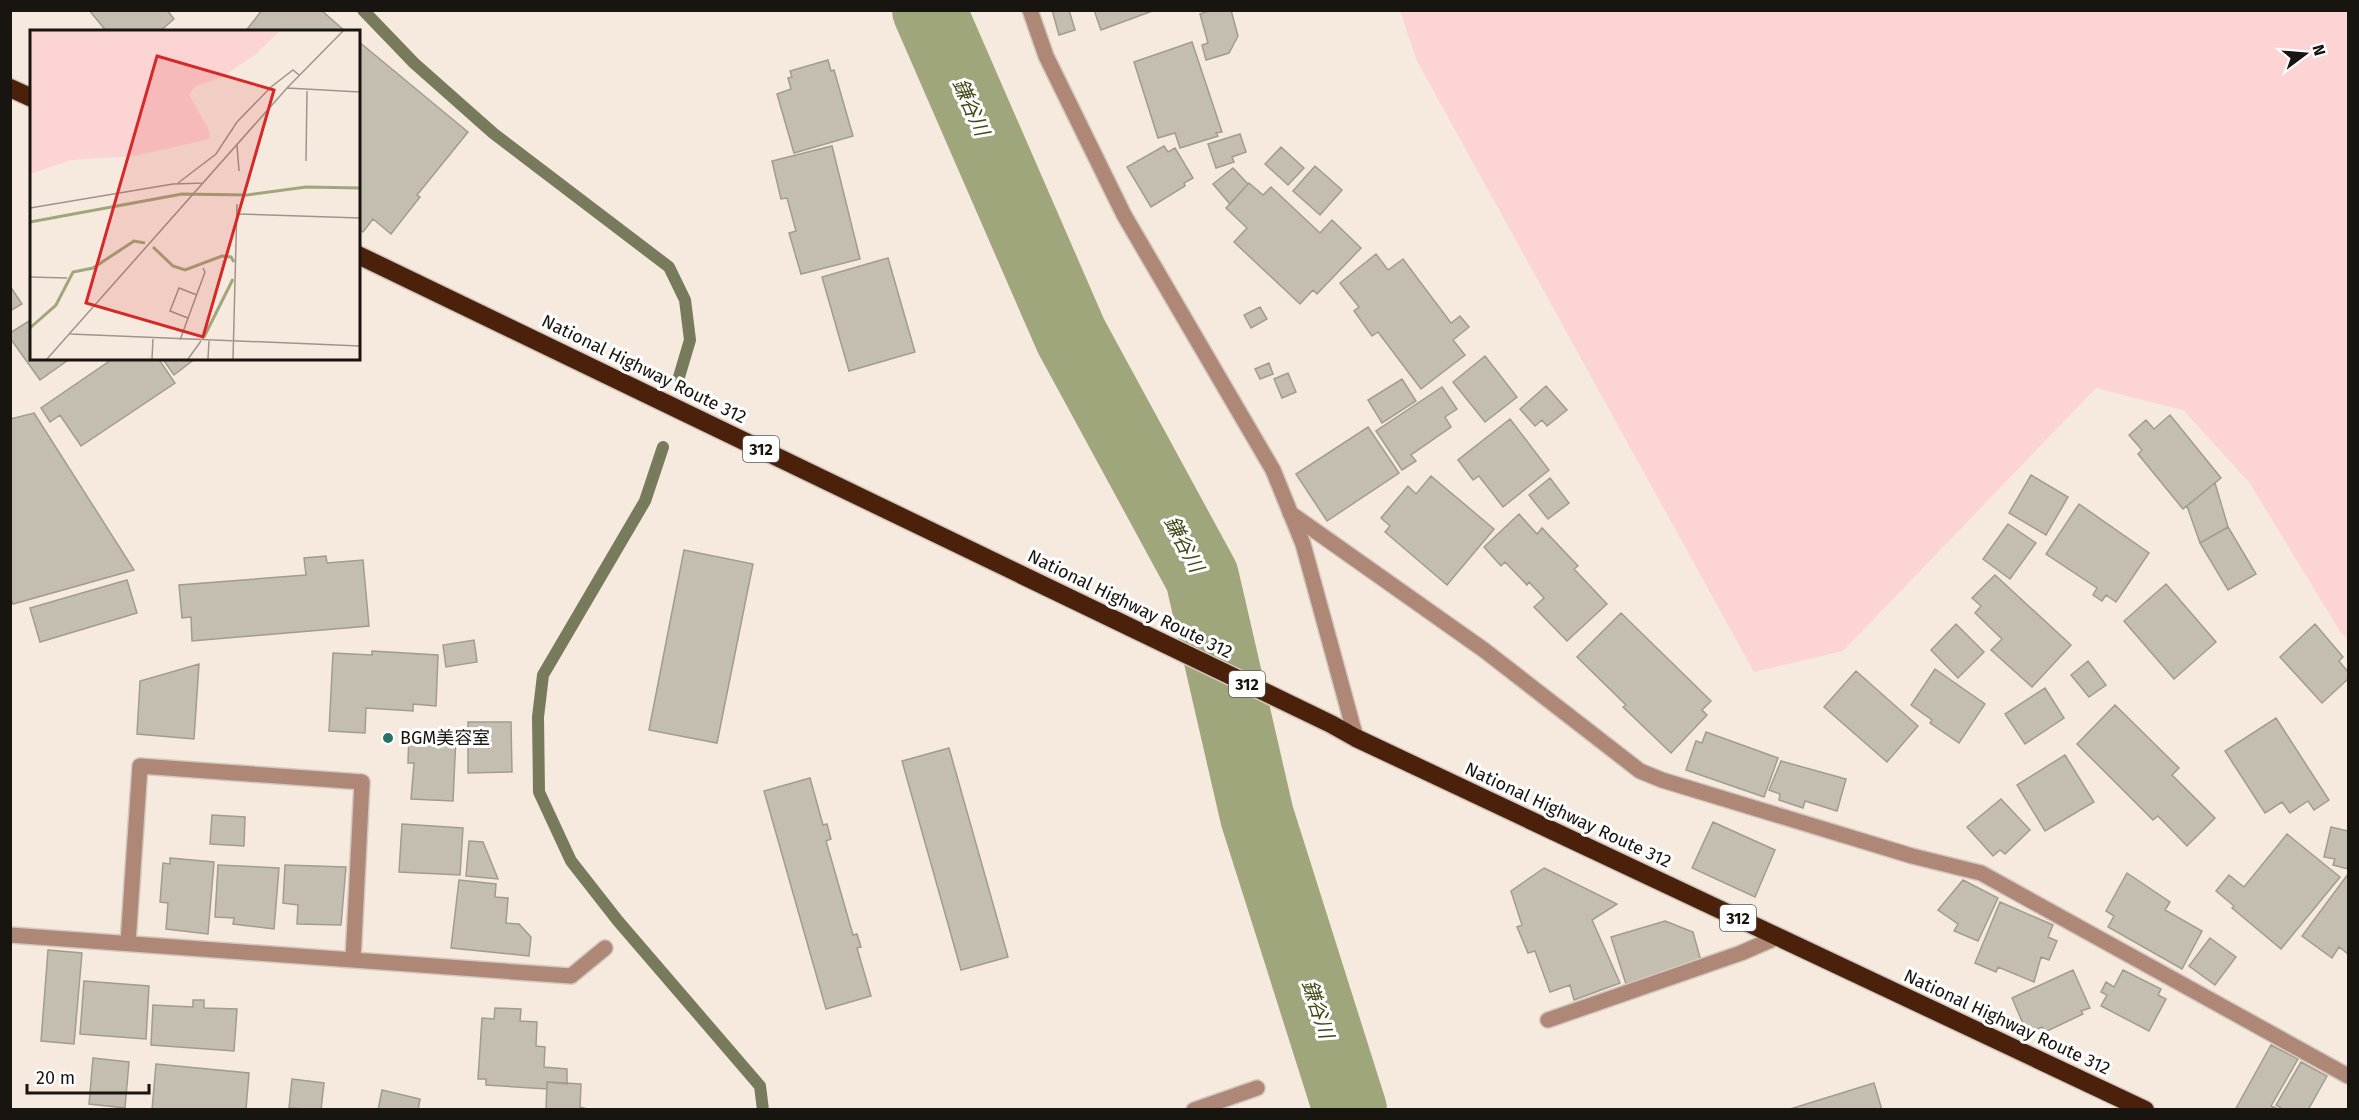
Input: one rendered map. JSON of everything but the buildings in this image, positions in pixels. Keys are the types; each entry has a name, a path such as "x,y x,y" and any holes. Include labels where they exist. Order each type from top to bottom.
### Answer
{"highway":[{"path":"10,88 30,97"},
{"name":"National Highway Route 312","path":"360,256 1356,738 2145,1110"}],"street":[{"path":"1030,10 1046,56 1124,215 1273,470 1304,544 1356,738"},
{"path":"1290,513 1484,650 1640,771 1662,780 1912,856 1981,873 2349,1076"},
{"path":"128,943 140,766 362,782 353,960"},
{"path":"10,934 571,975 605,948"},
{"path":"1548,1020 1741,953 1778,937"},
{"path":"1194,1110 1257,1088"}],"shaded area":[{"path":"1400,11 2348,11 2348,639 2341,633 2249,482 2183,410 2096,388 1843,651 1754,672 1417,61"}],"waterway":[{"path":"363,10 414,63 493,133 669,267 685,300 690,340 679,377"},
{"name":"鎌谷川","path":"929,10 1071,336 1202,577 1257,816 1350,1110"},
{"path":"663,447 645,501 543,675 538,717 539,792 571,861 618,921 760,1086 763,1110"}],"place":[{"name":"BGM美容室","path":"388,738"}]}
